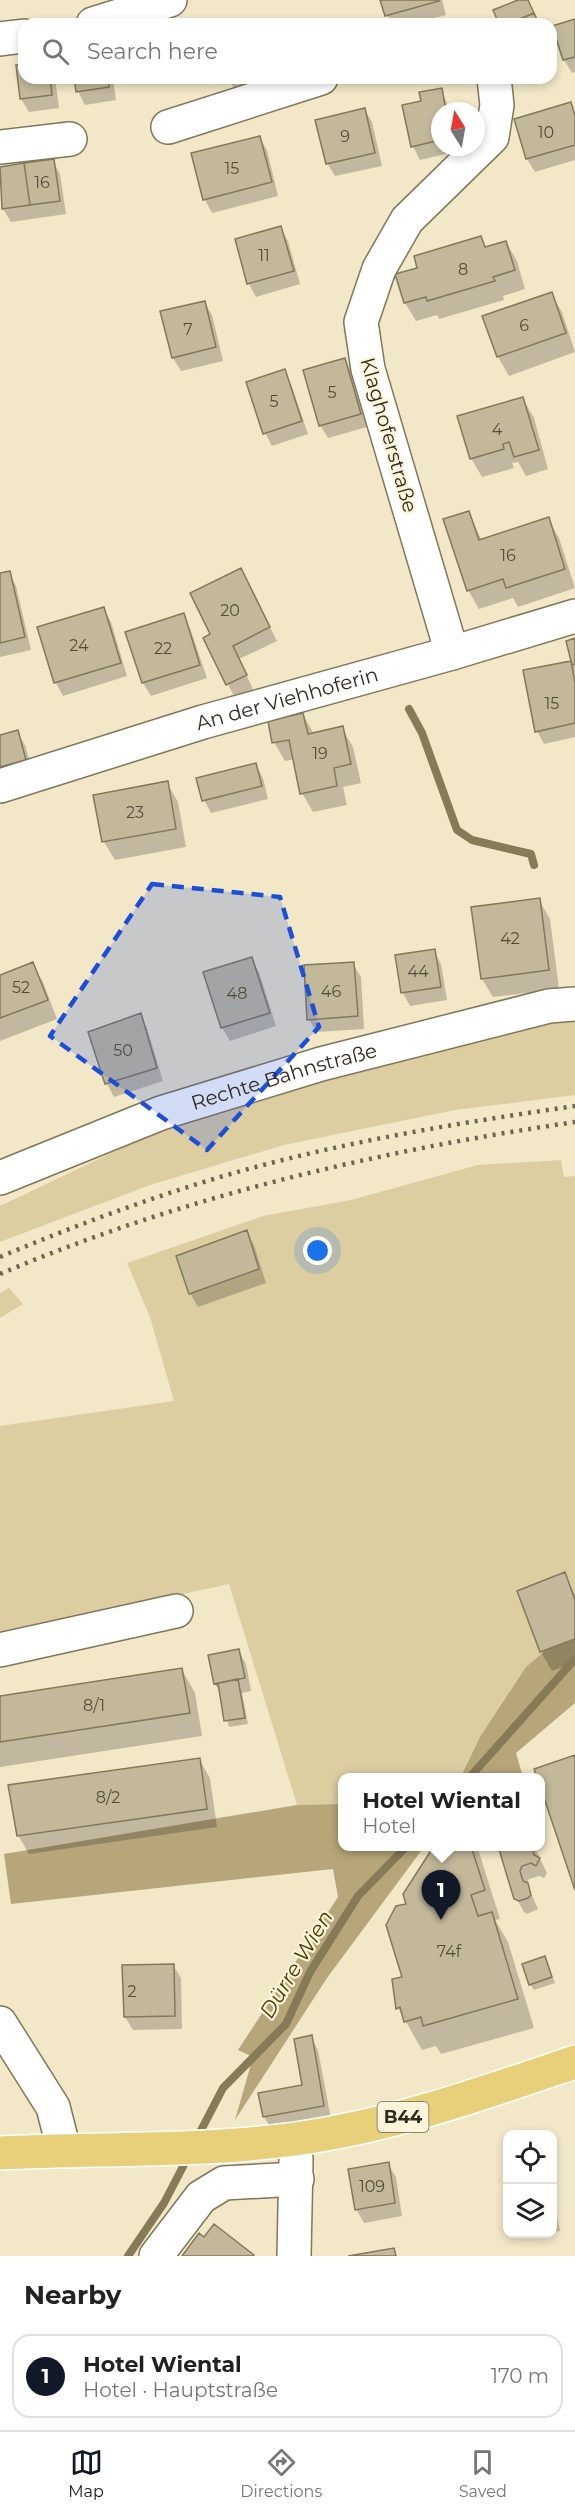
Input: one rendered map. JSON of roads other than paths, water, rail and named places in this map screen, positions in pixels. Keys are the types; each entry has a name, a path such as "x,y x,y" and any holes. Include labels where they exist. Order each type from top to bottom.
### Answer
{"main road":[{"name":"B44","path":"0,2153 226,2146 296,2139 406,2116 575,2062"}],"street":[{"path":"112,18 171,0"},
{"path":"0,39 18,37"},
{"path":"168,127 302,84"},
{"name":"Klaghoferstraße","path":"452,653 368,369 361,322 379,269 407,220 492,137 497,105 495,84"},
{"path":"0,147 70,139"},
{"name":"An der Viehhoferin","path":"0,786 203,722 452,653 575,616"},
{"name":"Rechte Bahnstraße","path":"0,1178 161,1113 309,1067 549,1006 575,1004"},
{"path":"0,1650 176,1611"},
{"path":"0,2023 52,2107 64,2150"},
{"path":"294,2256 296,2139"},
{"path":"156,2256 201,2197 224,2183 297,2179"}],"waterway":[{"path":"409,709 422,733 457,830 472,840 531,854 534,865"},
{"name":"Dürre Wien","path":"473,1773 575,1659"},
{"name":"Dürre Wien","path":"196,2140 223,2088 286,2024 310,1972 358,1896 402,1851"},
{"name":"Dürre Wien","path":"128,2256 164,2203 188,2157"}],"railway":[{"path":"0,1257 140,1203 270,1163 400,1134 575,1106"},
{"path":"0,1274 140,1221 282,1180 428,1147 575,1122"}],"place":[{"name":"Hotel Wiental","path":"441,1920"}]}
